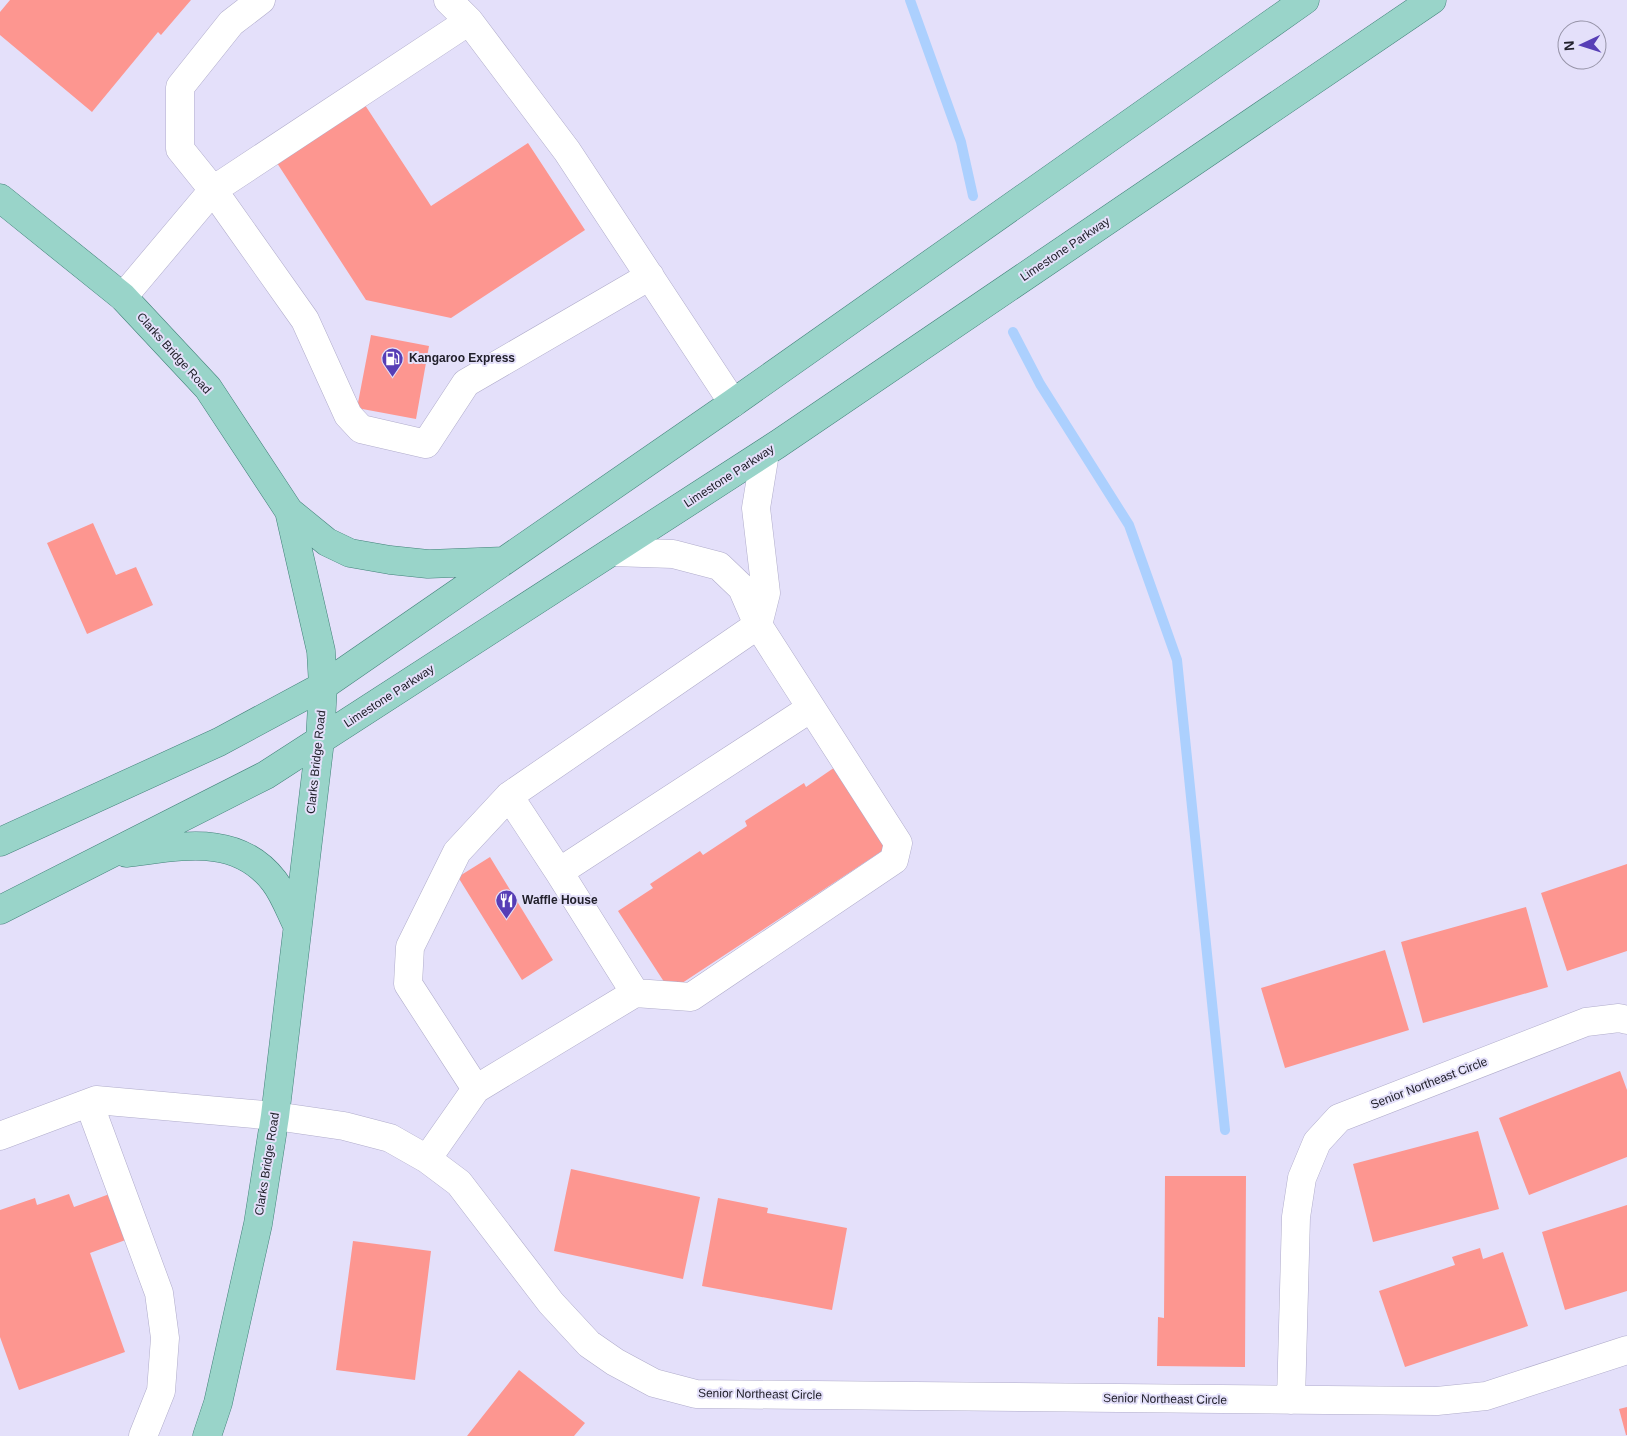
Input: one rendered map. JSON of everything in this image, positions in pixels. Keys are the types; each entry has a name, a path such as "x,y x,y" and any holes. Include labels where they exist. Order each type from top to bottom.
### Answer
{"main road":[{"path":"0,842 219,742 323,686 733,403 1305,0"},
{"name":"Limestone Parkway","path":"0,910 266,775 320,741 764,452 1432,0"},
{"name":"Clarks Bridge Road","path":"0,198 123,297 208,388 289,511 321,651 323,686 320,741 275,1116 258,1224 218,1403 207,1436"},
{"path":"289,511 327,542 350,553 428,564 504,561"},
{"path":"109,855 196,845 224,848 255,861 275,882 297,926"}],"street":[{"path":"261,0 231,22 180,87 180,149 213,190 305,320 348,415 361,429 426,444 466,383 650,276"},
{"path":"448,0 469,21 568,151 733,403"},
{"path":"123,297 213,190 469,21"},
{"path":"476,1089 408,984 410,947 456,852 509,796 758,625 766,593 756,508 764,452"},
{"path":"427,1159 476,1089 635,993 691,997 894,860 898,843 758,625 742,588 719,566 673,554 613,552"},
{"path":"559,872 811,708"},
{"path":"509,796 635,993"},
{"name":"Senior Northeast Circle","path":"1291,1400 1296,1217 1302,1178 1318,1142 1339,1118 1586,1022 1619,1018 1627,1020"},
{"name":"Senior Northeast Circle","path":"0,1136 96,1100 275,1116 344,1126 390,1138 427,1159 459,1183 551,1302 589,1344 615,1362 654,1384 696,1394 1437,1401 1486,1396 1627,1350"},
{"path":"89,1103 159,1293 165,1338 160,1391 143,1436"}],"building":[{"path":"10,0 191,0 161,35 158,32 92,112 0,35 0,12"},
{"path":"365,105 431,206 528,143 585,230 451,318 366,300 277,163"},
{"name":"Kangaroo Express","path":"371,335 429,346 416,419 357,408"},
{"path":"93,523 116,575 136,567 153,605 87,634 47,543"},
{"path":"838,765 891,845 670,991 618,911 653,888 650,884 700,851 703,855 747,826 745,821 804,783 806,787"},
{"name":"Waffle House","path":"490,857 553,960 522,980 458,877"},
{"path":"1627,864 1627,951 1567,971 1541,893"},
{"path":"1526,907 1548,987 1423,1023 1401,942"},
{"path":"1385,950 1409,1030 1285,1068 1261,988"},
{"path":"1620,1071 1627,1090 1627,1157 1529,1195 1499,1118"},
{"path":"1478,1131 1499,1209 1373,1242 1353,1164"},
{"path":"571,1169 700,1197 683,1279 554,1251"},
{"path":"1165,1176 1246,1176 1245,1367 1157,1366 1158,1317 1164,1318"},
{"path":"115,1192 131,1238 90,1253 125,1352 19,1390 0,1337 0,1210 35,1198 37,1205 69,1194 74,1207"},
{"path":"718,1198 768,1208 767,1213 847,1228 832,1310 702,1286"},
{"path":"1627,1205 1627,1291 1565,1310 1542,1232"},
{"path":"353,1241 431,1251 415,1380 336,1370"},
{"path":"1480,1248 1483,1259 1503,1252 1528,1326 1405,1367 1379,1291 1455,1265 1452,1257"},
{"path":"519,1370 585,1423 574,1436 467,1436"},
{"path":"1627,1407 1627,1435 1626,1435 1619,1409"}],"waterway":[{"path":"910,0 961,142 973,196"},
{"path":"1013,332 1040,384 1129,525 1177,660 1225,1130"}],"place":[{"name":"Kangaroo Express","path":"393,377"},
{"name":"Waffle House","path":"506,919"}]}
